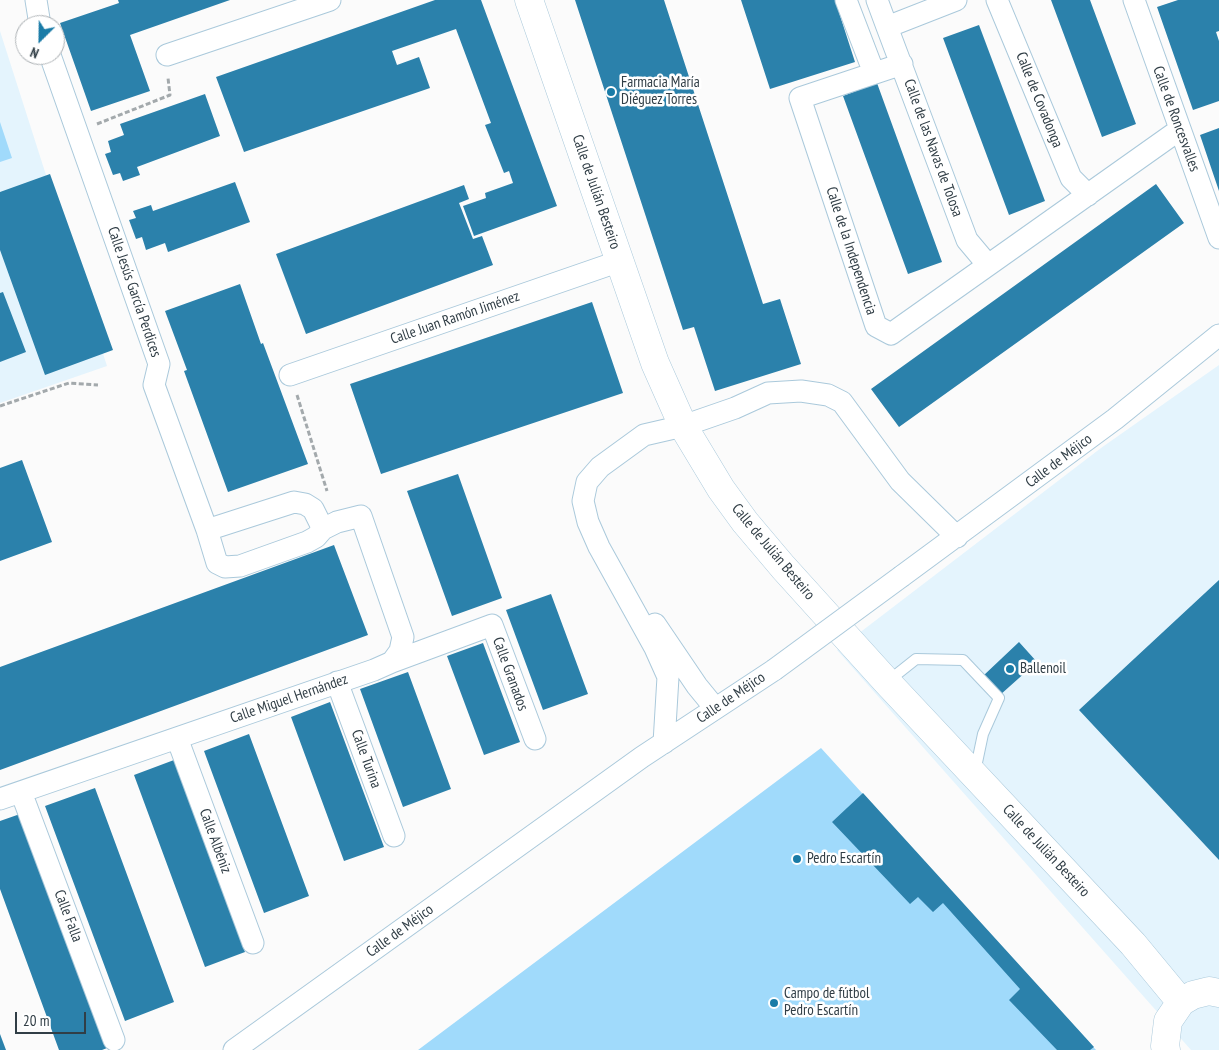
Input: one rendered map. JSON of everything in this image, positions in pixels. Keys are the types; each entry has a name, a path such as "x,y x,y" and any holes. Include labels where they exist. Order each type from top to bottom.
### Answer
{"street":[{"path":"36,0 38,15"},
{"path":"167,56 330,0"},
{"name":"Calle de Julián Besteiro","path":"529,0 655,363 683,426 721,489 745,522 887,682 1122,932 1182,1002"},
{"path":"846,0 874,73"},
{"name":"Calle de las Navas de Tolosa","path":"878,0 967,240 988,266"},
{"path":"887,27 956,0"},
{"name":"Calle de Covadonga","path":"997,0 1071,178 1088,194"},
{"name":"Calle de Roncesvalles","path":"1134,0 1219,238"},
{"name":"Calle de la Independencia","path":"902,64 800,98 876,326 891,334 1179,130"},
{"name":"Calle Jesús García Perdices","path":"54,65 159,364 154,385 207,530 217,563 225,567 240,566 307,542 330,526"},
{"name":"Calle Juan Ramón Jiménez","path":"290,375 620,261"},
{"name":"Calle de Méjico","path":"234,1050 664,743 774,670 1116,419 1219,335"},
{"path":"664,743 668,677 655,648 599,547 588,522 583,501 587,482 600,468 644,435 683,426 735,408 768,393 801,391 828,395 842,402 900,481 957,537"},
{"path":"207,530 294,502 305,504 313,509 330,526 361,516 403,636 400,651 392,662"},
{"path":"599,547 634,592 697,686 715,708"},
{"name":"Calle Granados","path":"392,662 492,625 535,739"},
{"name":"Calle Miguel Hernández","path":"0,799 374,670 392,662"},
{"name":"Calle Turina","path":"338,682 394,836"},
{"name":"Calle Albéniz","path":"177,738 253,944"},
{"name":"Calle Falla","path":"21,792 114,1040"},
{"path":"1166,1050 1168,1021 1182,1002 1193,995 1209,991 1219,993"}],"lane":[{"path":"887,682 916,658 963,660 1000,698 983,734 974,775"}],"path":[{"path":"77,132 170,95"},
{"path":"290,375 330,526"},
{"path":"0,406 69,383 98,385"}],"shaded area":[{"path":"0,31 107,366 0,403"},
{"path":"0,122 12,158 0,162"},
{"path":"1219,365 1219,1050 1191,1050 837,650 1101,448"},
{"name":"Pedro Escartín","path":"821,748 1096,1050 418,1050"}],"building":[{"path":"118,0 230,0 130,35 150,91 91,111 65,37 65,21 119,3"},
{"path":"435,0 481,0 557,206 474,236 463,206 486,198 485,193 513,183 509,171 504,173 485,125 491,123 456,29 392,51 397,65 419,57 430,88 244,152 216,77"},
{"path":"575,0 664,0 763,304 780,299 801,364 715,391 694,327 683,330"},
{"path":"741,0 835,0 855,62 770,89"},
{"path":"1051,0 1090,0 1136,124 1102,137"},
{"path":"1178,0 1219,0 1219,31 1216,32 1219,41 1219,101 1193,110 1157,7"},
{"path":"979,25 1045,201 1009,215 943,38"},
{"path":"877,83 942,262 908,274 843,96"},
{"path":"205,94 220,136 137,167 140,175 123,181 120,173 113,175 105,154 111,152 108,141 124,135 120,124"},
{"path":"1219,128 1219,191 1200,135"},
{"path":"50,174 113,350 45,375 0,250 0,192"},
{"path":"235,182 250,222 168,252 165,243 146,250 142,237 136,239 129,220 136,218 133,211 151,205 153,211"},
{"path":"1156,184 1184,223 899,427 871,389"},
{"path":"464,185 469,199 459,203 473,239 482,236 493,265 306,334 276,254"},
{"path":"240,284 261,344 263,343 308,464 228,492 184,371 187,370 165,311"},
{"path":"3,292 26,352 0,362 0,293"},
{"path":"592,302 623,393 381,474 350,384"},
{"path":"22,460 52,542 0,561 0,468"},
{"path":"458,474 502,598 452,616 407,491"},
{"path":"334,545 368,635 0,770 0,667"},
{"path":"1219,580 1219,860 1079,710"},
{"path":"551,594 588,694 543,710 506,610"},
{"name":"Ballenoil","path":"1019,642 1037,662 1000,695 983,676"},
{"path":"483,643 520,742 484,755 447,656"},
{"path":"408,672 451,789 403,807 360,689"},
{"path":"330,702 384,847 344,861 291,717"},
{"path":"249,734 309,896 264,913 204,751"},
{"path":"174,760 245,952 205,967 134,775"},
{"path":"95,788 174,1002 125,1021 45,806"},
{"path":"863,793 1094,1047 1090,1050 1057,1050 1009,1000 1020,989 943,903 933,912 918,897 910,904 832,822"},
{"path":"20,814 107,1048 102,1050 59,1050 0,889 0,821"},
{"path":"0,1034 6,1050 0,1050"}],"place":[{"name":"Farmacia María Diéguez Torres","path":"611,92"},
{"name":"Ballenoil","path":"1010,669"},
{"name":"Pedro Escartín","path":"797,859"},
{"name":"Campo de fútbol Pedro Escartín","path":"774,1003"}]}
